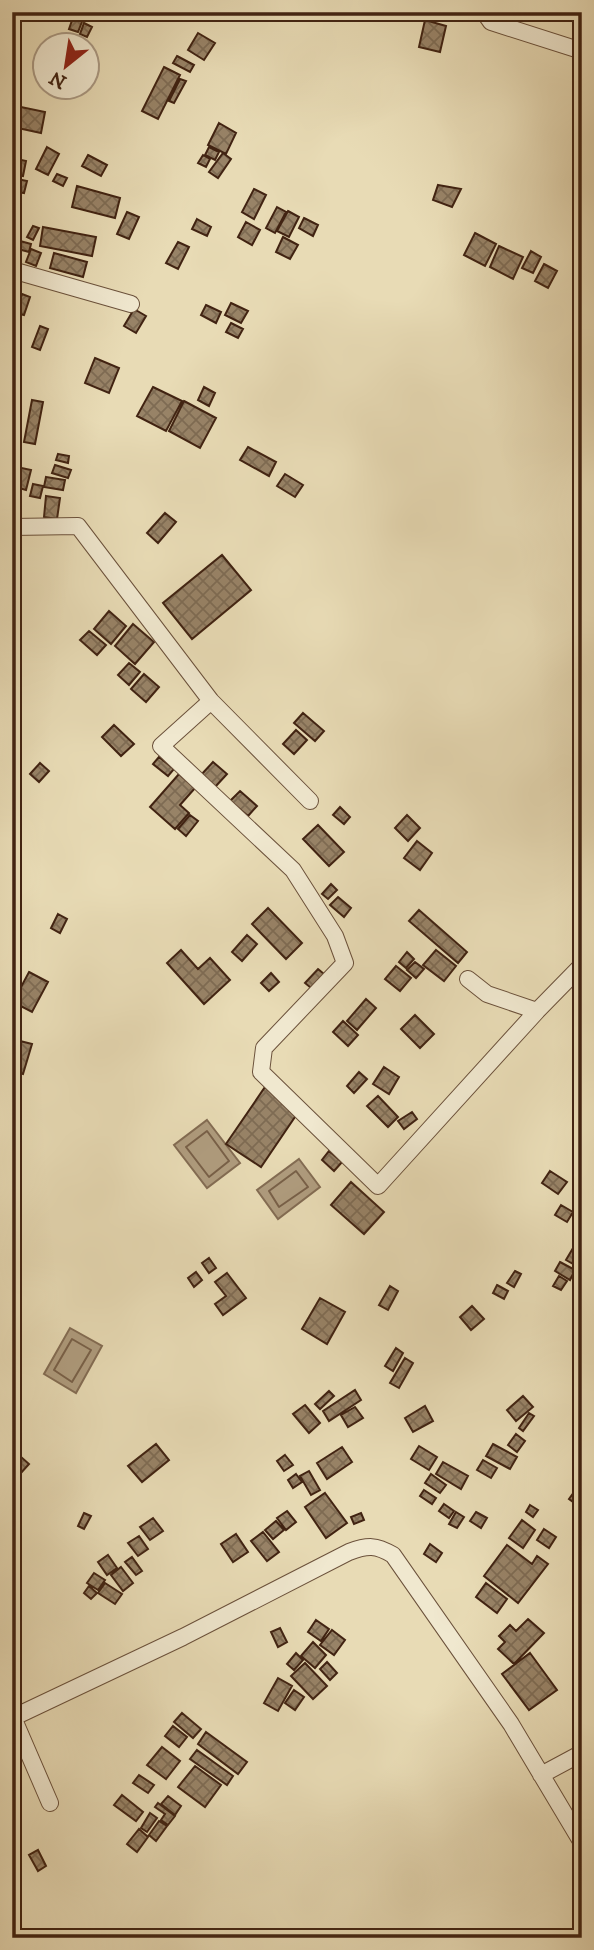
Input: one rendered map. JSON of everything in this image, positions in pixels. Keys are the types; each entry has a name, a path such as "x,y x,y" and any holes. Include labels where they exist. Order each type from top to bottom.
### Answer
{"street":[{"path":"484,12 491,22 582,51"},
{"path":"12,270 131,304"},
{"path":"12,527 78,526 211,701 310,802"},
{"path":"211,701 161,746 293,870 335,936 345,963 264,1048 261,1072 378,1186 582,965"},
{"path":"468,979 488,995 537,1011"},
{"path":"50,1803 13,1717 183,1637 349,1552 365,1546 378,1546 393,1555 511,1724 582,1843"},
{"path":"541,1775 582,1753"}],"water":[{"path":"207,1120 240,1163 207,1188 174,1145"},
{"path":"299,1159 320,1187 278,1219 257,1190"},
{"path":"70,1328 102,1346 76,1393 44,1374"}],"building":[{"path":"75,12 85,14 78,32 69,29"},
{"path":"425,20 446,26 440,52 419,47"},
{"path":"84,23 92,27 90,32 81,32"},
{"path":"198,33 215,43 204,60 188,50"},
{"path":"177,56 194,65 190,72 173,63"},
{"path":"164,67 180,75 158,119 142,111"},
{"path":"180,79 186,81 174,103 169,101"},
{"path":"16,106 45,112 41,133 13,127"},
{"path":"219,123 236,133 226,154 208,145"},
{"path":"47,147 59,154 48,175 36,169"},
{"path":"209,147 219,152 215,160 205,155"},
{"path":"223,153 231,159 218,178 209,172"},
{"path":"88,155 107,165 101,176 82,166"},
{"path":"203,155 210,159 206,167 198,163"},
{"path":"12,158 26,161 23,176 12,174"},
{"path":"57,174 67,178 63,186 53,181"},
{"path":"12,178 27,181 24,193 12,191"},
{"path":"438,185 461,189 452,207 433,200"},
{"path":"77,186 120,198 115,218 72,207"},
{"path":"254,189 266,195 254,219 242,212"},
{"path":"277,207 286,212 275,233 266,228"},
{"path":"288,211 299,217 289,237 277,231"},
{"path":"127,212 139,217 129,239 117,234"},
{"path":"304,218 318,225 313,236 299,228"},
{"path":"197,219 211,227 207,236 192,229"},
{"path":"246,222 260,230 252,245 238,237"},
{"path":"33,226 39,228 33,240 27,237"},
{"path":"43,227 96,237 92,256 40,246"},
{"path":"475,233 496,244 485,266 464,255"},
{"path":"283,237 298,245 290,259 276,252"},
{"path":"20,241 31,244 29,252 18,249"},
{"path":"178,242 189,247 178,269 166,263"},
{"path":"499,246 523,257 513,279 490,267"},
{"path":"31,249 41,253 36,266 26,262"},
{"path":"531,251 541,257 533,273 522,268"},
{"path":"54,253 87,262 83,277 50,268"},
{"path":"544,264 557,271 548,288 535,281"},
{"path":"22,294 30,297 24,315 16,313"},
{"path":"231,303 248,311 241,323 225,315"},
{"path":"206,305 221,312 216,323 201,315"},
{"path":"134,309 146,316 136,333 124,326"},
{"path":"231,323 243,329 238,338 226,332"},
{"path":"40,326 48,329 40,350 32,347"},
{"path":"95,358 119,368 109,393 85,383"},
{"path":"153,387 182,401 166,431 137,416"},
{"path":"204,387 215,393 209,406 198,400"},
{"path":"32,400 43,402 35,444 24,442"},
{"path":"184,401 216,418 200,448 169,431"},
{"path":"248,447 276,462 269,476 240,460"},
{"path":"58,454 69,456 68,463 56,460"},
{"path":"55,465 71,470 68,478 52,473"},
{"path":"12,466 31,470 26,490 12,486"},
{"path":"285,474 303,485 295,497 277,486"},
{"path":"46,477 65,480 63,490 44,487"},
{"path":"33,484 43,486 40,498 30,496"},
{"path":"46,496 60,498 57,519 44,517"},
{"path":"165,513 176,522 158,543 147,533"},
{"path":"222,555 251,590 192,639 163,603"},
{"path":"109,611 126,626 111,644 94,629"},
{"path":"133,624 154,642 135,664 115,646"},
{"path":"89,631 106,645 97,655 80,640"},
{"path":"129,663 140,672 129,685 118,675"},
{"path":"144,674 159,687 146,702 131,689"},
{"path":"303,713 324,731 315,741 294,723"},
{"path":"114,725 134,744 121,756 102,737"},
{"path":"296,730 307,740 294,754 283,744"},
{"path":"159,757 174,769 168,776 153,764"},
{"path":"213,762 227,774 215,787 201,775"},
{"path":"40,763 49,771 39,782 30,774"},
{"path":"179,774 195,788 180,805 189,813 175,829 150,807"},
{"path":"240,791 257,806 248,816 230,801"},
{"path":"340,807 350,817 344,824 333,815"},
{"path":"190,815 198,821 186,836 178,829"},
{"path":"407,815 420,828 408,841 395,828"},
{"path":"318,825 344,852 329,866 303,839"},
{"path":"417,841 432,853 420,870 404,858"},
{"path":"331,884 337,890 328,899 322,894"},
{"path":"338,897 351,908 344,917 330,905"},
{"path":"268,908 302,943 286,959 252,924"},
{"path":"419,910 467,952 458,963 409,921"},
{"path":"58,914 67,919 60,933 51,928"},
{"path":"247,935 257,944 242,961 232,952"},
{"path":"181,950 198,969 210,958 230,980 204,1004 167,963"},
{"path":"436,950 456,966 444,981 423,965"},
{"path":"407,952 414,959 406,968 399,962"},
{"path":"415,962 424,969 416,978 407,970"},
{"path":"396,966 411,978 400,991 385,979"},
{"path":"318,969 324,974 311,988 305,983"},
{"path":"29,972 48,982 32,1012 13,1002"},
{"path":"271,973 279,982 269,991 261,983"},
{"path":"366,999 376,1008 357,1030 347,1021"},
{"path":"415,1015 434,1034 420,1048 401,1029"},
{"path":"343,1021 358,1035 348,1046 333,1032"},
{"path":"12,1039 32,1044 23,1074 12,1071"},
{"path":"384,1067 399,1077 389,1094 373,1084"},
{"path":"359,1072 367,1079 354,1093 347,1086"},
{"path":"265,1087 299,1111 261,1167 226,1144"},
{"path":"378,1096 398,1117 388,1127 367,1106"},
{"path":"412,1112 417,1119 404,1129 398,1121"},
{"path":"329,1151 342,1162 334,1171 322,1160"},
{"path":"550,1171 567,1182 558,1194 542,1183"},
{"path":"351,1182 384,1212 364,1234 331,1205"},
{"path":"561,1205 573,1212 567,1222 555,1215"},
{"path":"573,1248 582,1253 582,1269 566,1260"},
{"path":"209,1258 216,1268 209,1273 202,1263"},
{"path":"560,1262 575,1270 570,1280 555,1271"},
{"path":"515,1271 521,1274 514,1287 507,1283"},
{"path":"196,1272 202,1280 194,1287 188,1278"},
{"path":"227,1273 246,1298 223,1315 215,1304 226,1296 215,1282"},
{"path":"559,1276 567,1281 561,1290 553,1286"},
{"path":"497,1285 508,1291 504,1299 493,1293"},
{"path":"390,1286 398,1291 388,1310 379,1305"},
{"path":"320,1298 345,1312 327,1344 302,1329"},
{"path":"472,1306 484,1319 471,1330 460,1317"},
{"path":"396,1348 403,1353 393,1371 385,1366"},
{"path":"405,1358 413,1363 399,1388 390,1383"},
{"path":"355,1390 361,1400 329,1421 323,1411"},
{"path":"329,1391 334,1396 320,1409 315,1404"},
{"path":"523,1396 533,1407 516,1421 507,1410"},
{"path":"305,1405 320,1423 309,1433 293,1414"},
{"path":"425,1406 433,1421 413,1432 405,1418"},
{"path":"355,1407 363,1418 348,1427 341,1415"},
{"path":"529,1413 534,1416 523,1431 519,1428"},
{"path":"516,1434 525,1441 517,1452 508,1445"},
{"path":"156,1444 169,1460 142,1482 128,1466"},
{"path":"493,1444 517,1457 510,1469 486,1456"},
{"path":"419,1446 437,1457 429,1470 411,1459"},
{"path":"342,1447 352,1462 327,1479 317,1463"},
{"path":"12,1449 29,1464 12,1483"},
{"path":"285,1455 293,1465 284,1471 277,1461"},
{"path":"483,1460 497,1468 491,1478 477,1470"},
{"path":"443,1462 468,1476 461,1489 436,1474"},
{"path":"309,1471 320,1490 311,1495 300,1476"},
{"path":"296,1474 302,1482 293,1488 288,1480"},
{"path":"431,1474 446,1485 440,1493 425,1483"},
{"path":"582,1481 582,1504 580,1507 569,1499"},
{"path":"424,1490 436,1498 432,1504 420,1496"},
{"path":"325,1493 347,1523 326,1538 305,1507"},
{"path":"444,1504 454,1511 449,1518 439,1511"},
{"path":"530,1505 538,1510 533,1517 526,1512"},
{"path":"287,1511 296,1522 286,1530 277,1518"},
{"path":"456,1512 464,1517 457,1528 449,1524"},
{"path":"476,1512 487,1518 481,1528 470,1521"},
{"path":"84,1513 91,1516 84,1529 78,1526"},
{"path":"361,1513 364,1520 354,1524 351,1517"},
{"path":"153,1518 163,1531 150,1540 140,1527"},
{"path":"522,1520 535,1530 523,1548 509,1538"},
{"path":"276,1521 284,1530 273,1539 265,1530"},
{"path":"544,1529 556,1537 549,1548 537,1540"},
{"path":"263,1532 279,1552 267,1561 251,1541"},
{"path":"236,1534 248,1552 233,1562 221,1544"},
{"path":"139,1536 148,1549 138,1556 128,1543"},
{"path":"430,1544 442,1553 436,1562 424,1554"},
{"path":"507,1545 532,1564 537,1556 548,1564 518,1603 484,1576"},
{"path":"108,1555 117,1568 107,1575 98,1562"},
{"path":"132,1557 142,1571 136,1575 125,1562"},
{"path":"121,1567 133,1583 123,1591 111,1575"},
{"path":"94,1573 105,1580 98,1590 87,1583"},
{"path":"105,1583 122,1594 115,1604 98,1593"},
{"path":"486,1583 507,1599 497,1613 476,1597"},
{"path":"89,1586 97,1593 91,1599 84,1593"},
{"path":"528,1619 544,1633 514,1664 498,1649 505,1642 499,1636 510,1625 516,1631"},
{"path":"316,1620 329,1629 321,1641 308,1632"},
{"path":"280,1628 287,1642 278,1647 271,1632"},
{"path":"332,1630 345,1640 334,1655 320,1645"},
{"path":"313,1642 326,1655 315,1668 301,1656"},
{"path":"296,1653 303,1660 294,1670 287,1664"},
{"path":"530,1653 557,1690 529,1710 502,1674"},
{"path":"327,1662 337,1673 330,1680 320,1669"},
{"path":"305,1663 327,1686 313,1699 291,1676"},
{"path":"278,1678 292,1686 278,1711 264,1703"},
{"path":"294,1690 304,1697 295,1710 285,1703"},
{"path":"182,1713 201,1729 193,1738 174,1722"},
{"path":"173,1726 187,1737 179,1747 165,1736"},
{"path":"206,1732 247,1762 238,1774 198,1744"},
{"path":"162,1747 180,1761 166,1779 147,1765"},
{"path":"197,1750 233,1776 227,1785 190,1759"},
{"path":"195,1766 221,1785 205,1807 178,1787"},
{"path":"139,1775 154,1785 148,1793 133,1783"},
{"path":"122,1795 143,1812 136,1821 114,1805"},
{"path":"168,1796 181,1806 175,1815 161,1804"},
{"path":"158,1803 175,1816 168,1825 161,1820 165,1814 155,1807"},
{"path":"150,1813 157,1818 147,1832 141,1828"},
{"path":"159,1821 167,1826 156,1841 149,1835"},
{"path":"139,1829 148,1837 137,1852 127,1844"},
{"path":"38,1850 46,1866 38,1871 29,1855"}]}
